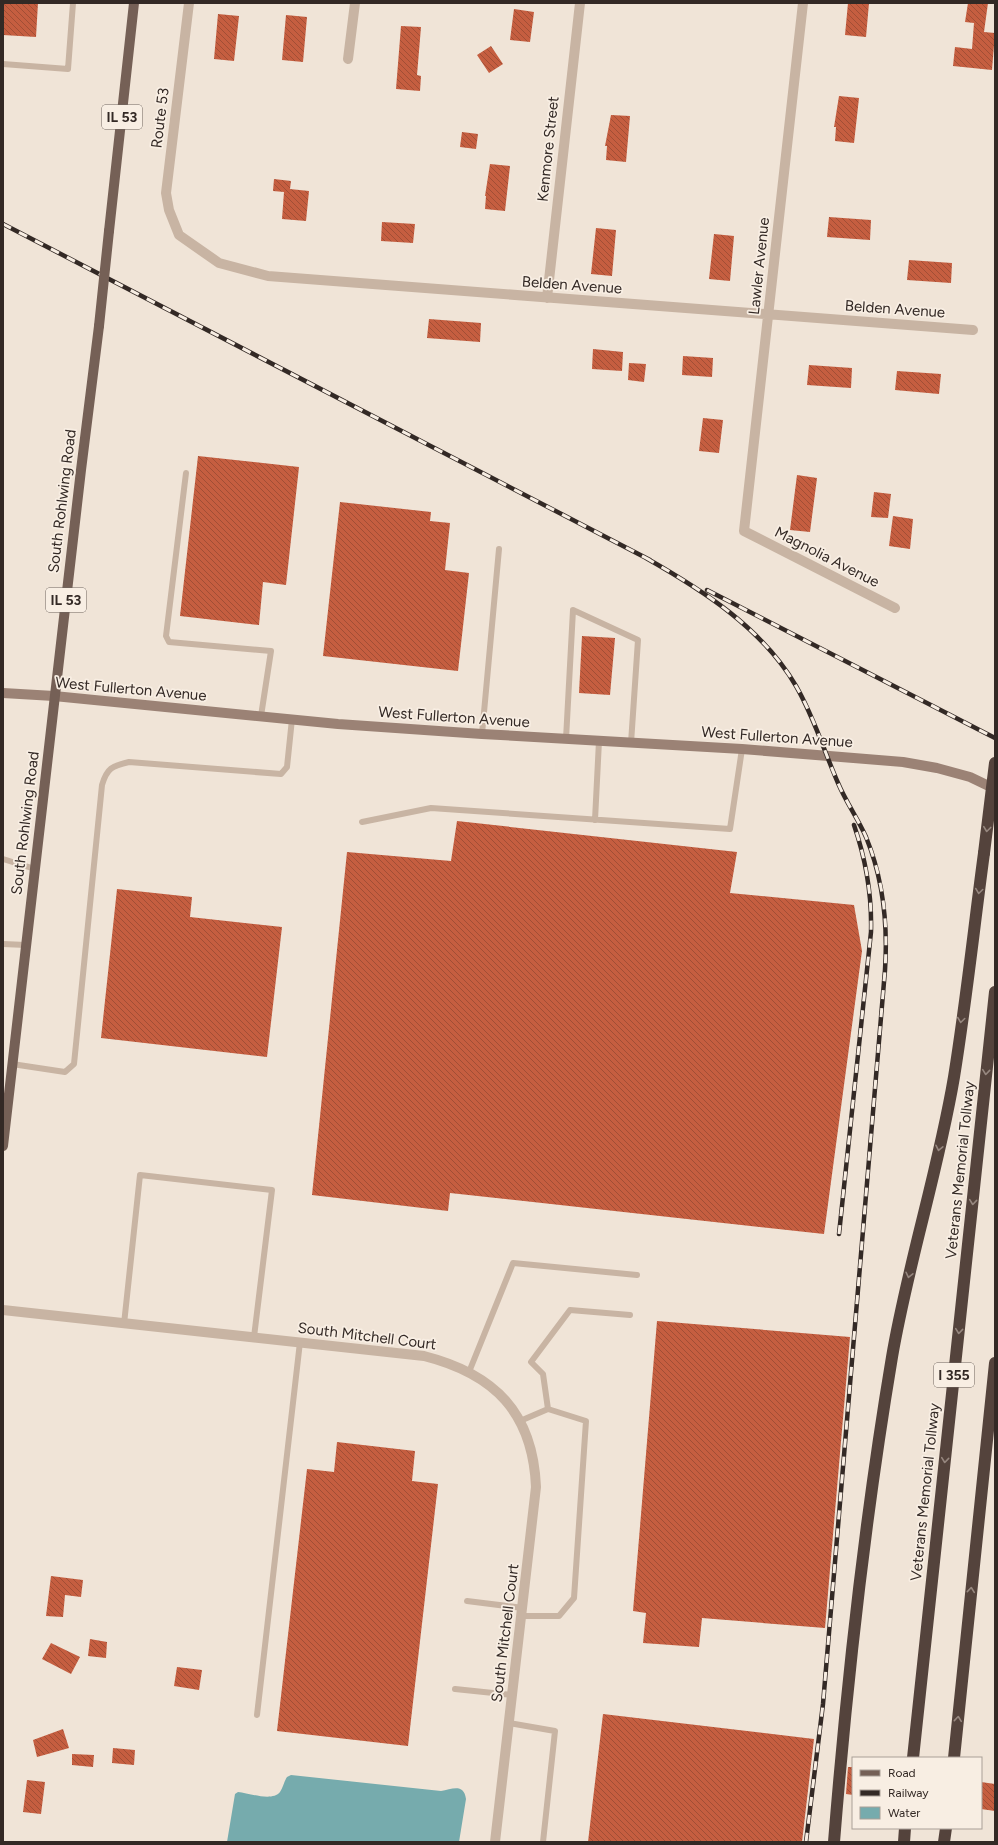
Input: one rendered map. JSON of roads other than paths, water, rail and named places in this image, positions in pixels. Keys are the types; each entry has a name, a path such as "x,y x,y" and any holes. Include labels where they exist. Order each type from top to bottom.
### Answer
{"highway":[{"path":"834,1842 840,1761 853,1640 892,1355 954,1078 995,763"},
{"name":"Veterans Memorial Tollway","path":"913,1757 995,992"},
{"name":"I 355","path":"954,1757 995,1363"},
{"path":"904,1842 905,1829"},
{"path":"944,1842 946,1829"}],"main road":[{"name":"South Rohlwing Road","path":"3,1146 54,696 110,231 134,3"}],"street":[{"name":"Route 53","path":"179,235 169,210 166,193 189,3"},
{"path":"348,59 355,3"},
{"name":"Kenmore Street","path":"547,298 580,3"},
{"name":"Lawler Avenue","path":"744,531 803,3"},
{"name":"Belden Avenue","path":"179,235 219,263 268,276 973,330"},
{"name":"Magnolia Avenue","path":"744,531 895,608"},
{"name":"West Fullerton Avenue","path":"3,693 54,696 292,719 482,734 742,749 903,762 937,768 970,777 995,789"},
{"name":"South Mitchell Court","path":"3,1310 424,1356 460,1367 469,1372 486,1382 510,1404 520,1421 532,1454 536,1487 523,1612 495,1842"}],"lane":[{"path":"3,64 68,70 73,3"},
{"path":"186,473 166,636 169,642 271,651 261,716"},
{"path":"482,734 499,549"},
{"path":"566,739 573,610 638,640 631,743"},
{"path":"12,1064 65,1072 74,1064 102,785 106,773 114,765 129,762 281,774 287,767 292,719"},
{"path":"595,820 599,741"},
{"path":"362,822 431,808 730,829 742,749"},
{"path":"3,859 35,869"},
{"path":"3,944 26,945"},
{"path":"124,1324 140,1174 272,1190 254,1337"},
{"path":"469,1372 513,1263 637,1275"},
{"path":"548,1409 544,1374 531,1362 570,1310 630,1315"},
{"path":"257,1715 300,1342"},
{"path":"467,1601 523,1612 559,1616 574,1598 586,1421 548,1409 520,1421"},
{"path":"455,1689 512,1695"},
{"path":"509,1723 555,1731 542,1842"}],"water":[{"path":"291,1775 441,1791 453,1788 460,1789 465,1794 466,1799 459,1842 227,1842 235,1794 238,1792 266,1797 276,1795 280,1792 287,1777"}],"railway":[{"path":"3,224 650,560"},
{"path":"646,558 689,584 730,613 749,629 782,665 796,686 814,722 841,790 866,837 881,886 886,936 885,970 823,1704 806,1842"},
{"path":"707,590 995,738"},
{"path":"839,1234 871,932 867,878 862,851 854,825"}]}
